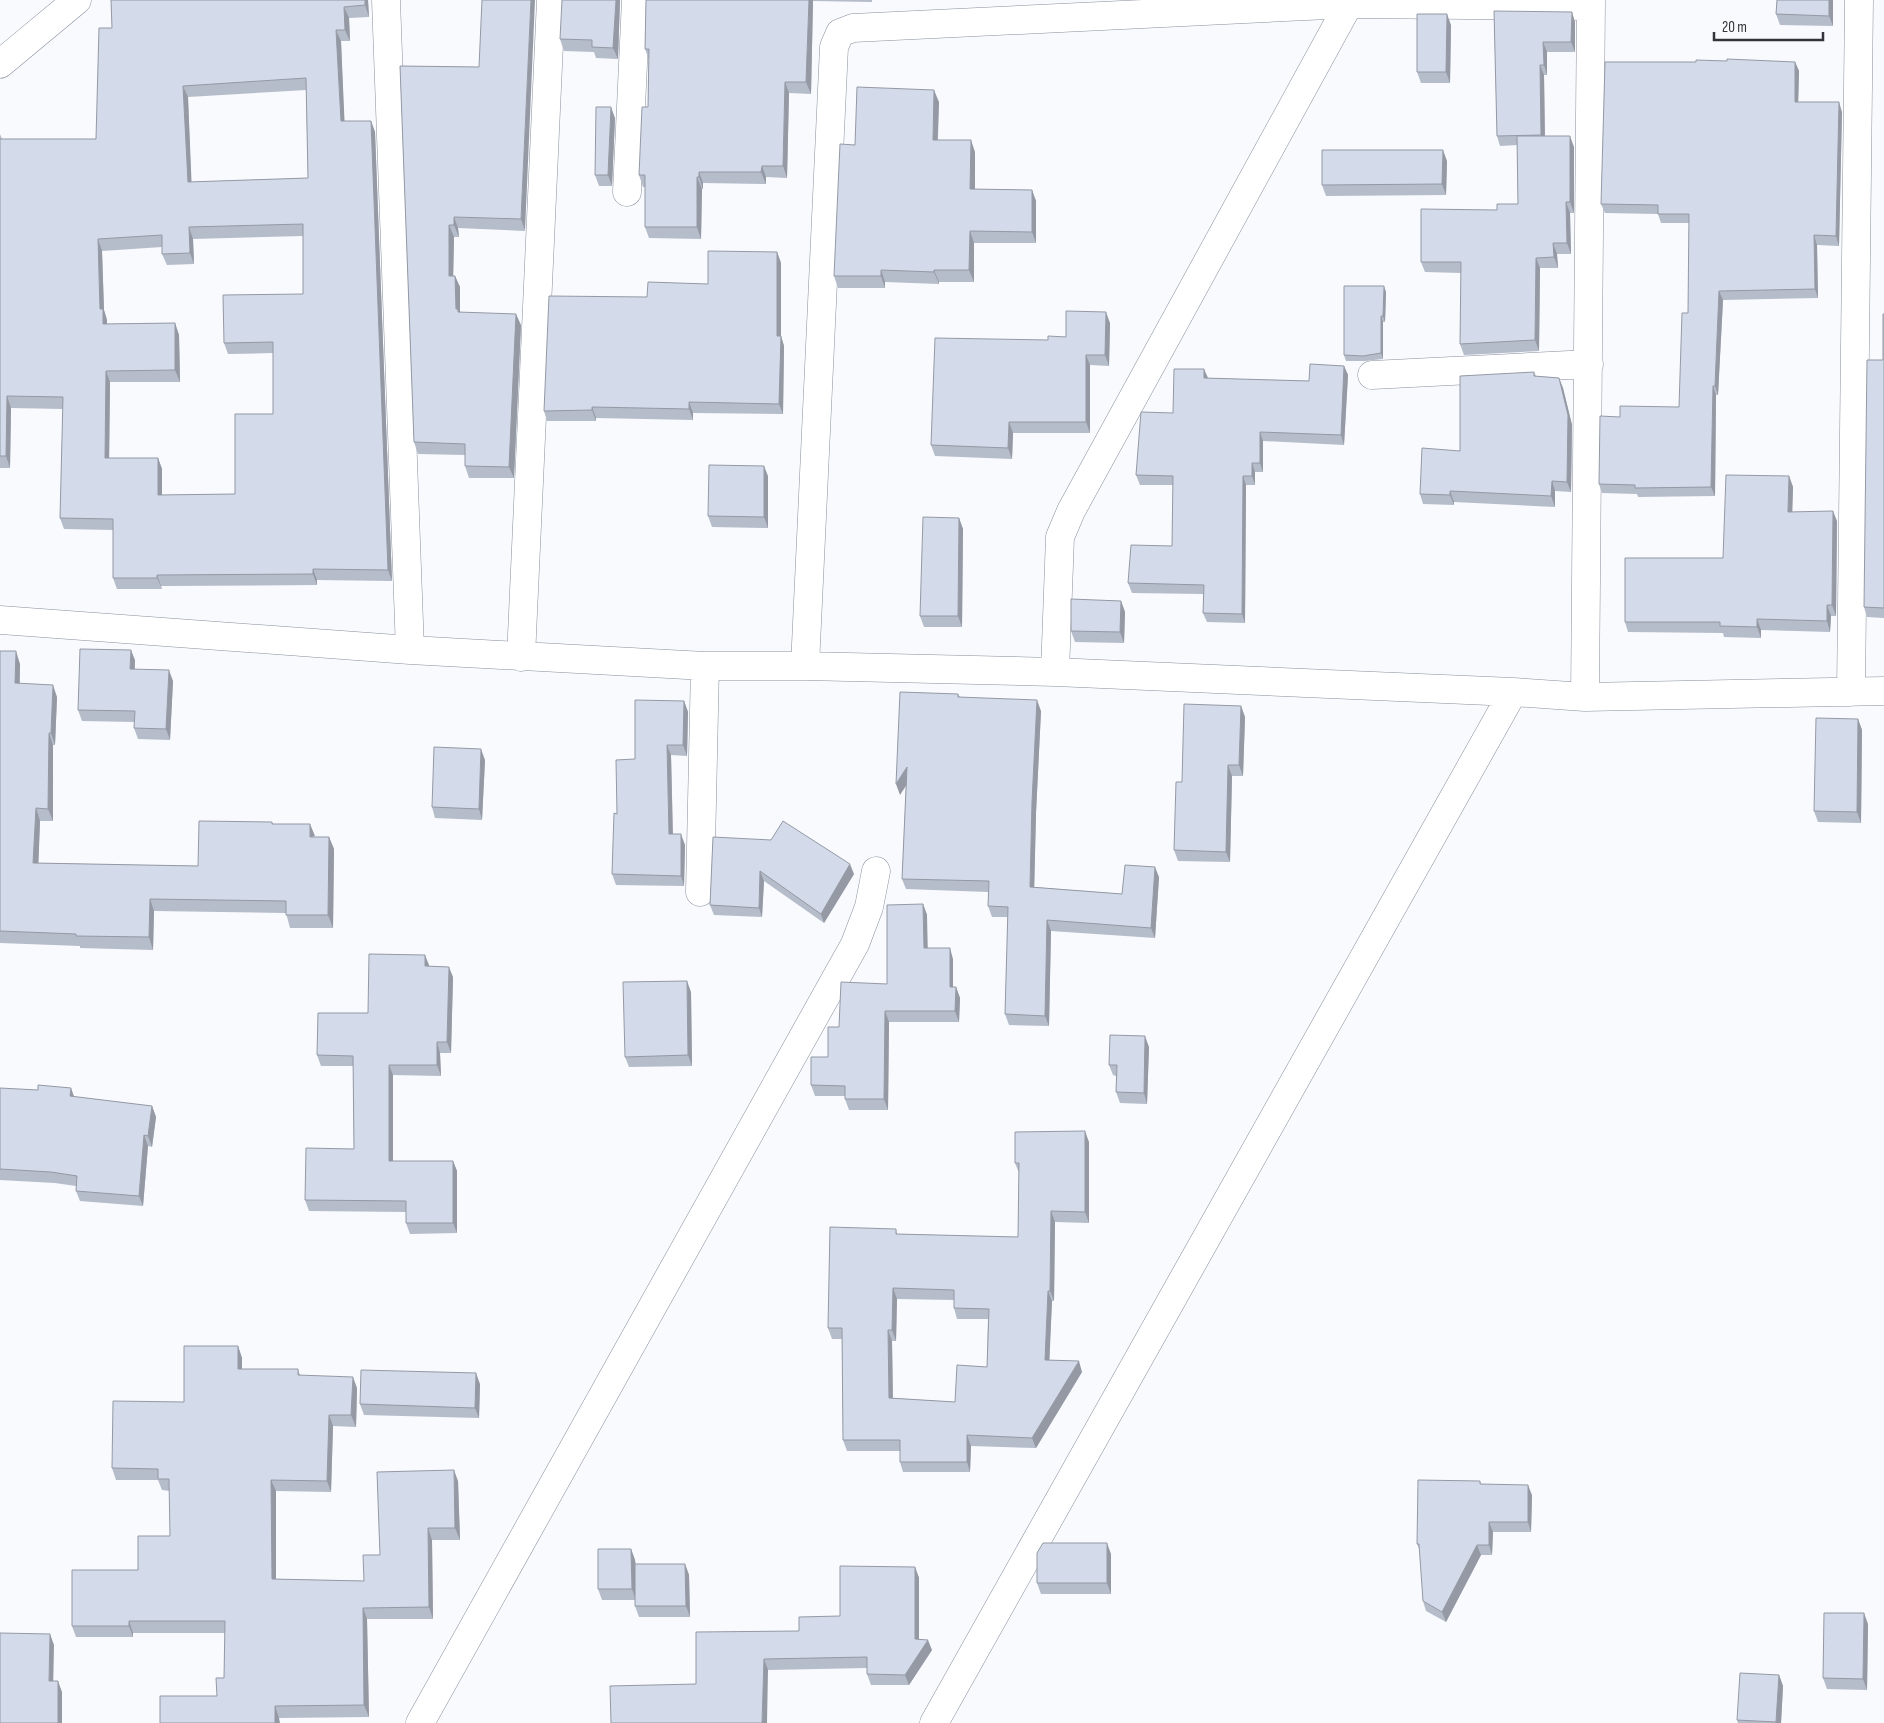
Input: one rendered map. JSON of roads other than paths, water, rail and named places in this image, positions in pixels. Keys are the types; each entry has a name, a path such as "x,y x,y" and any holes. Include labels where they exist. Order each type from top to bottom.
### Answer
{"street":[{"path":"0,64 77,0"},
{"path":"386,0 410,650"},
{"path":"521,656 550,0"},
{"path":"627,192 636,0"},
{"path":"1851,692 1859,0"},
{"path":"805,666 834,47 840,32 853,28 1350,2 1591,3 1585,697"},
{"path":"1055,672 1060,538 1071,511 1350,2"},
{"path":"1372,375 1588,364"},
{"path":"0,620 410,650 705,666 805,666 1055,672 1513,692 1585,697 1884,691"},
{"path":"700,892 705,666"},
{"path":"934,1723 1513,692"},
{"path":"420,1723 855,944 869,907 876,871"}]}
